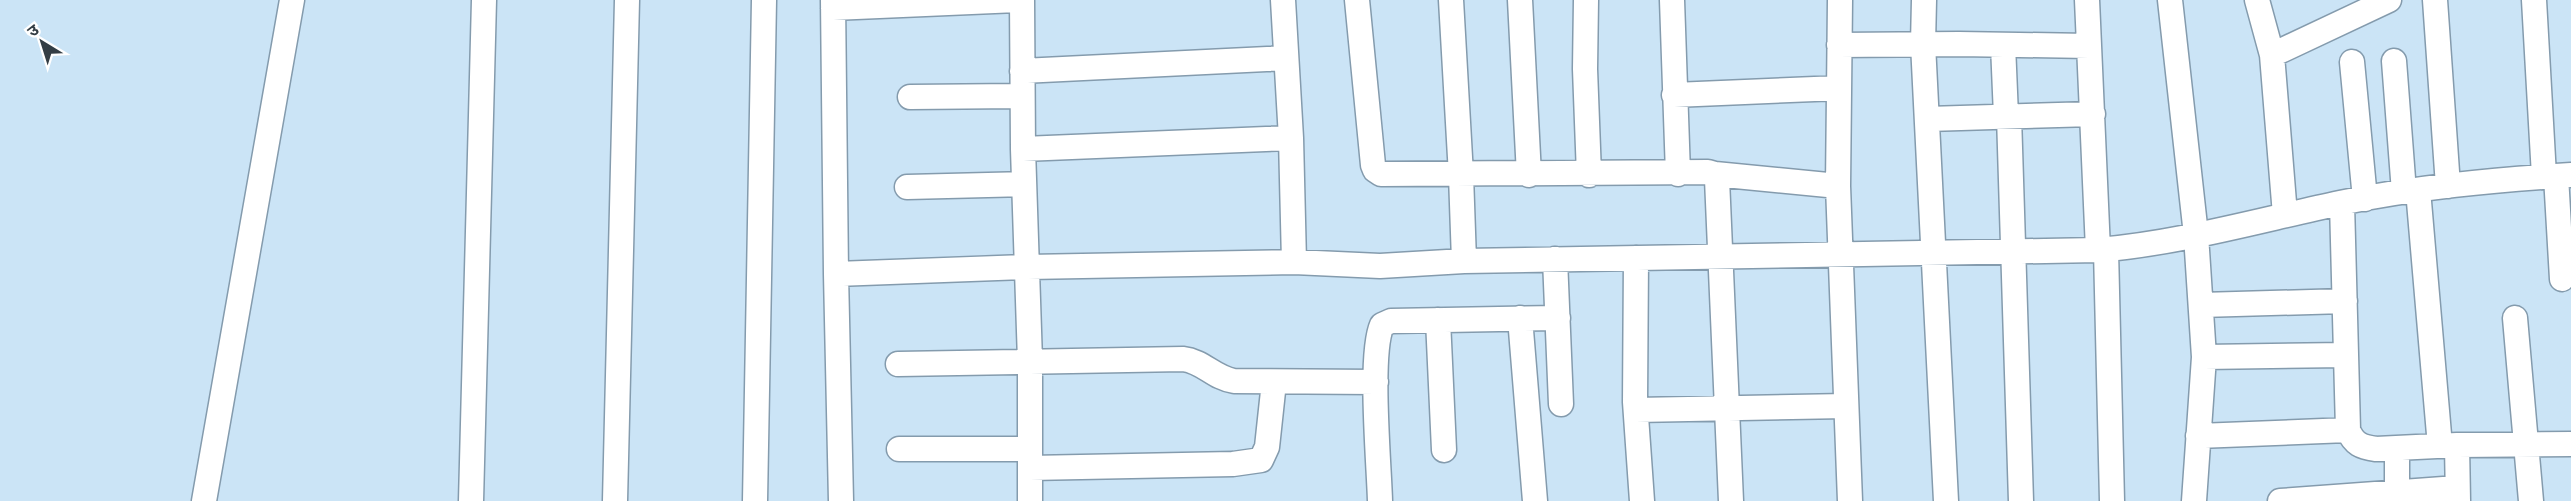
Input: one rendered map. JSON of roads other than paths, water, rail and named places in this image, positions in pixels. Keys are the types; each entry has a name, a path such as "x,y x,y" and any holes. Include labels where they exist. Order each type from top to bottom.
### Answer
{"street":[{"path":"204,501 292,0"},
{"path":"471,501 484,0"},
{"path":"615,501 627,0"},
{"path":"755,501 764,0"},
{"path":"841,501 833,4 1020,0 1030,361 1030,501"},
{"path":"1283,0 1291,138 1294,262"},
{"path":"1357,0 1375,170 1380,174 1589,175 1708,172 1838,186"},
{"path":"1451,0 1464,261"},
{"path":"1520,0 1529,175"},
{"path":"1586,0 1585,69 1589,175"},
{"path":"1672,0 1678,174"},
{"path":"1840,0 1838,186 1850,501"},
{"path":"1924,0 1923,44 1946,501"},
{"path":"2087,0 2102,250 2112,501"},
{"path":"2170,0 2196,235 2204,357 2194,501"},
{"path":"2258,0 2272,55 2285,215"},
{"path":"2272,55 2359,7 2389,0"},
{"path":"2435,0 2448,186"},
{"path":"2534,0 2557,176 2562,279"},
{"path":"1839,45 2089,46"},
{"path":"2003,45 2014,252 2021,501"},
{"path":"1022,71 1286,58"},
{"path":"2280,501 2457,494 2411,191 2394,61"},
{"path":"2352,62 2354,201 2345,302 2348,430 2353,441 2363,447 2397,448 2448,445 2571,444"},
{"path":"1674,95 1839,88"},
{"path":"910,97 1022,96"},
{"path":"1928,119 2093,114"},
{"path":"1023,149 1291,138"},
{"path":"1715,174 1731,501"},
{"path":"836,274 1028,267 1294,262 1380,266 1464,261 2102,250 2154,245 2285,215 2411,191 2557,176"},
{"path":"907,187 1024,184"},
{"path":"1636,258 1636,410 1642,501"},
{"path":"1555,259 1561,404"},
{"path":"2201,305 2345,302"},
{"path":"1520,318 1535,501"},
{"path":"1380,501 1376,382 1378,333 1382,326 1391,321 1558,318"},
{"path":"2515,318 2532,501"},
{"path":"1438,320 1444,450"},
{"path":"2204,357 2346,355"},
{"path":"898,364 1183,359 1197,361 1227,380 1376,382"},
{"path":"899,449 1030,458 1233,464 1261,460 1267,447 1274,382"},
{"path":"1636,410 1846,406"},
{"path":"2198,436 2348,430"},
{"path":"2397,448 2397,497"}]}
